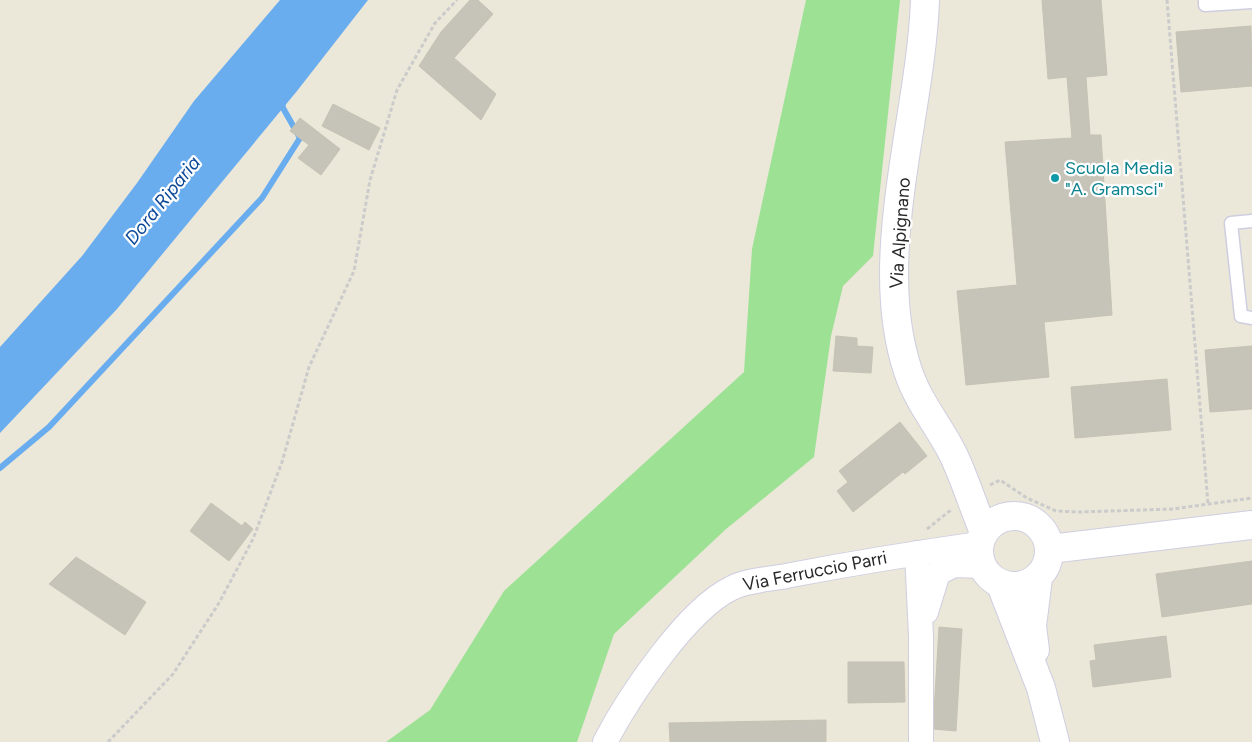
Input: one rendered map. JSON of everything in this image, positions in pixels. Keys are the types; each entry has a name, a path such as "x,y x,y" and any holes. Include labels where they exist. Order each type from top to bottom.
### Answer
{"street":[{"name":"Via Alpignano","path":"925,0 898,219 894,288 896,317 912,380 919,397 953,454 1007,516"},
{"name":"Via Alpignano","path":"953,454 981,547"},
{"path":"921,636 930,593 938,573 981,547 992,523 1007,516 1020,516 1035,523 1045,534 1050,549 1046,566 1038,578 1032,626 1041,688 1055,742"},
{"path":"1050,549 1252,525"},
{"path":"981,547 991,578 1001,584 1022,586 1038,578"},
{"name":"Via Ferruccio Parri","path":"605,742 620,715 680,631 706,604 733,587 872,559 981,547"},
{"path":"917,553 921,636 921,742"},
{"path":"1001,584 1041,688"}],"lane":[{"path":"1204,0 1205,5 1252,2"},
{"path":"1252,221 1231,223 1242,316 1252,318"}],"path":[{"path":"108,742 173,674 219,603 253,539 282,462 308,367 354,271 370,180 396,90 435,23 457,0"},
{"path":"1167,0 1208,504"}],"green space":[{"path":"806,0 900,0 873,256 843,286 831,336 814,457 725,530 614,634 577,742 386,742 430,710 504,591 744,372 752,249"}],"water":[{"name":"Dora Riparia","path":"280,0 368,0 297,91 117,309 0,433 0,347 82,256 137,183 194,101"}],"building":[{"path":"470,0 478,0 493,14 454,58 496,94 481,120 419,66 441,32"},
{"name":"Scuola Media \"A. Gramsci\"","path":"1042,0 1101,0 1107,75 1086,77 1090,135 1101,135 1112,315 1044,322 1049,377 966,385 957,291 1017,285 1005,142 1072,138 1067,77 1048,79"},
{"path":"1251,26 1252,86 1181,92 1176,32"},
{"path":"333,104 380,128 369,150 322,126"},
{"path":"300,118 340,149 321,175 298,158 309,145 290,131"},
{"path":"836,336 857,338 857,346 873,347 871,373 833,371"},
{"path":"1252,346 1252,409 1210,412 1205,350"},
{"path":"1167,379 1171,430 1075,438 1071,387"},
{"path":"900,422 927,456 905,474 903,472 853,512 837,491 848,482 839,471"},
{"path":"211,503 242,526 245,522 253,529 229,561 190,531"},
{"path":"76,557 146,602 125,635 49,584"},
{"path":"1252,561 1252,604 1162,617 1156,574"},
{"path":"939,627 962,629 956,731 933,729"},
{"path":"1166,636 1171,677 1093,687 1090,661 1096,660 1094,645"},
{"path":"848,662 904,662 905,702 848,703"},
{"path":"826,720 826,742 670,742 669,723"}],"waterway":[{"path":"0,468 49,427 262,198 300,138 283,108 282,101"}],"place":[{"name":"Scuola Media \"A. Gramsci\"","path":"1055,178"}]}
